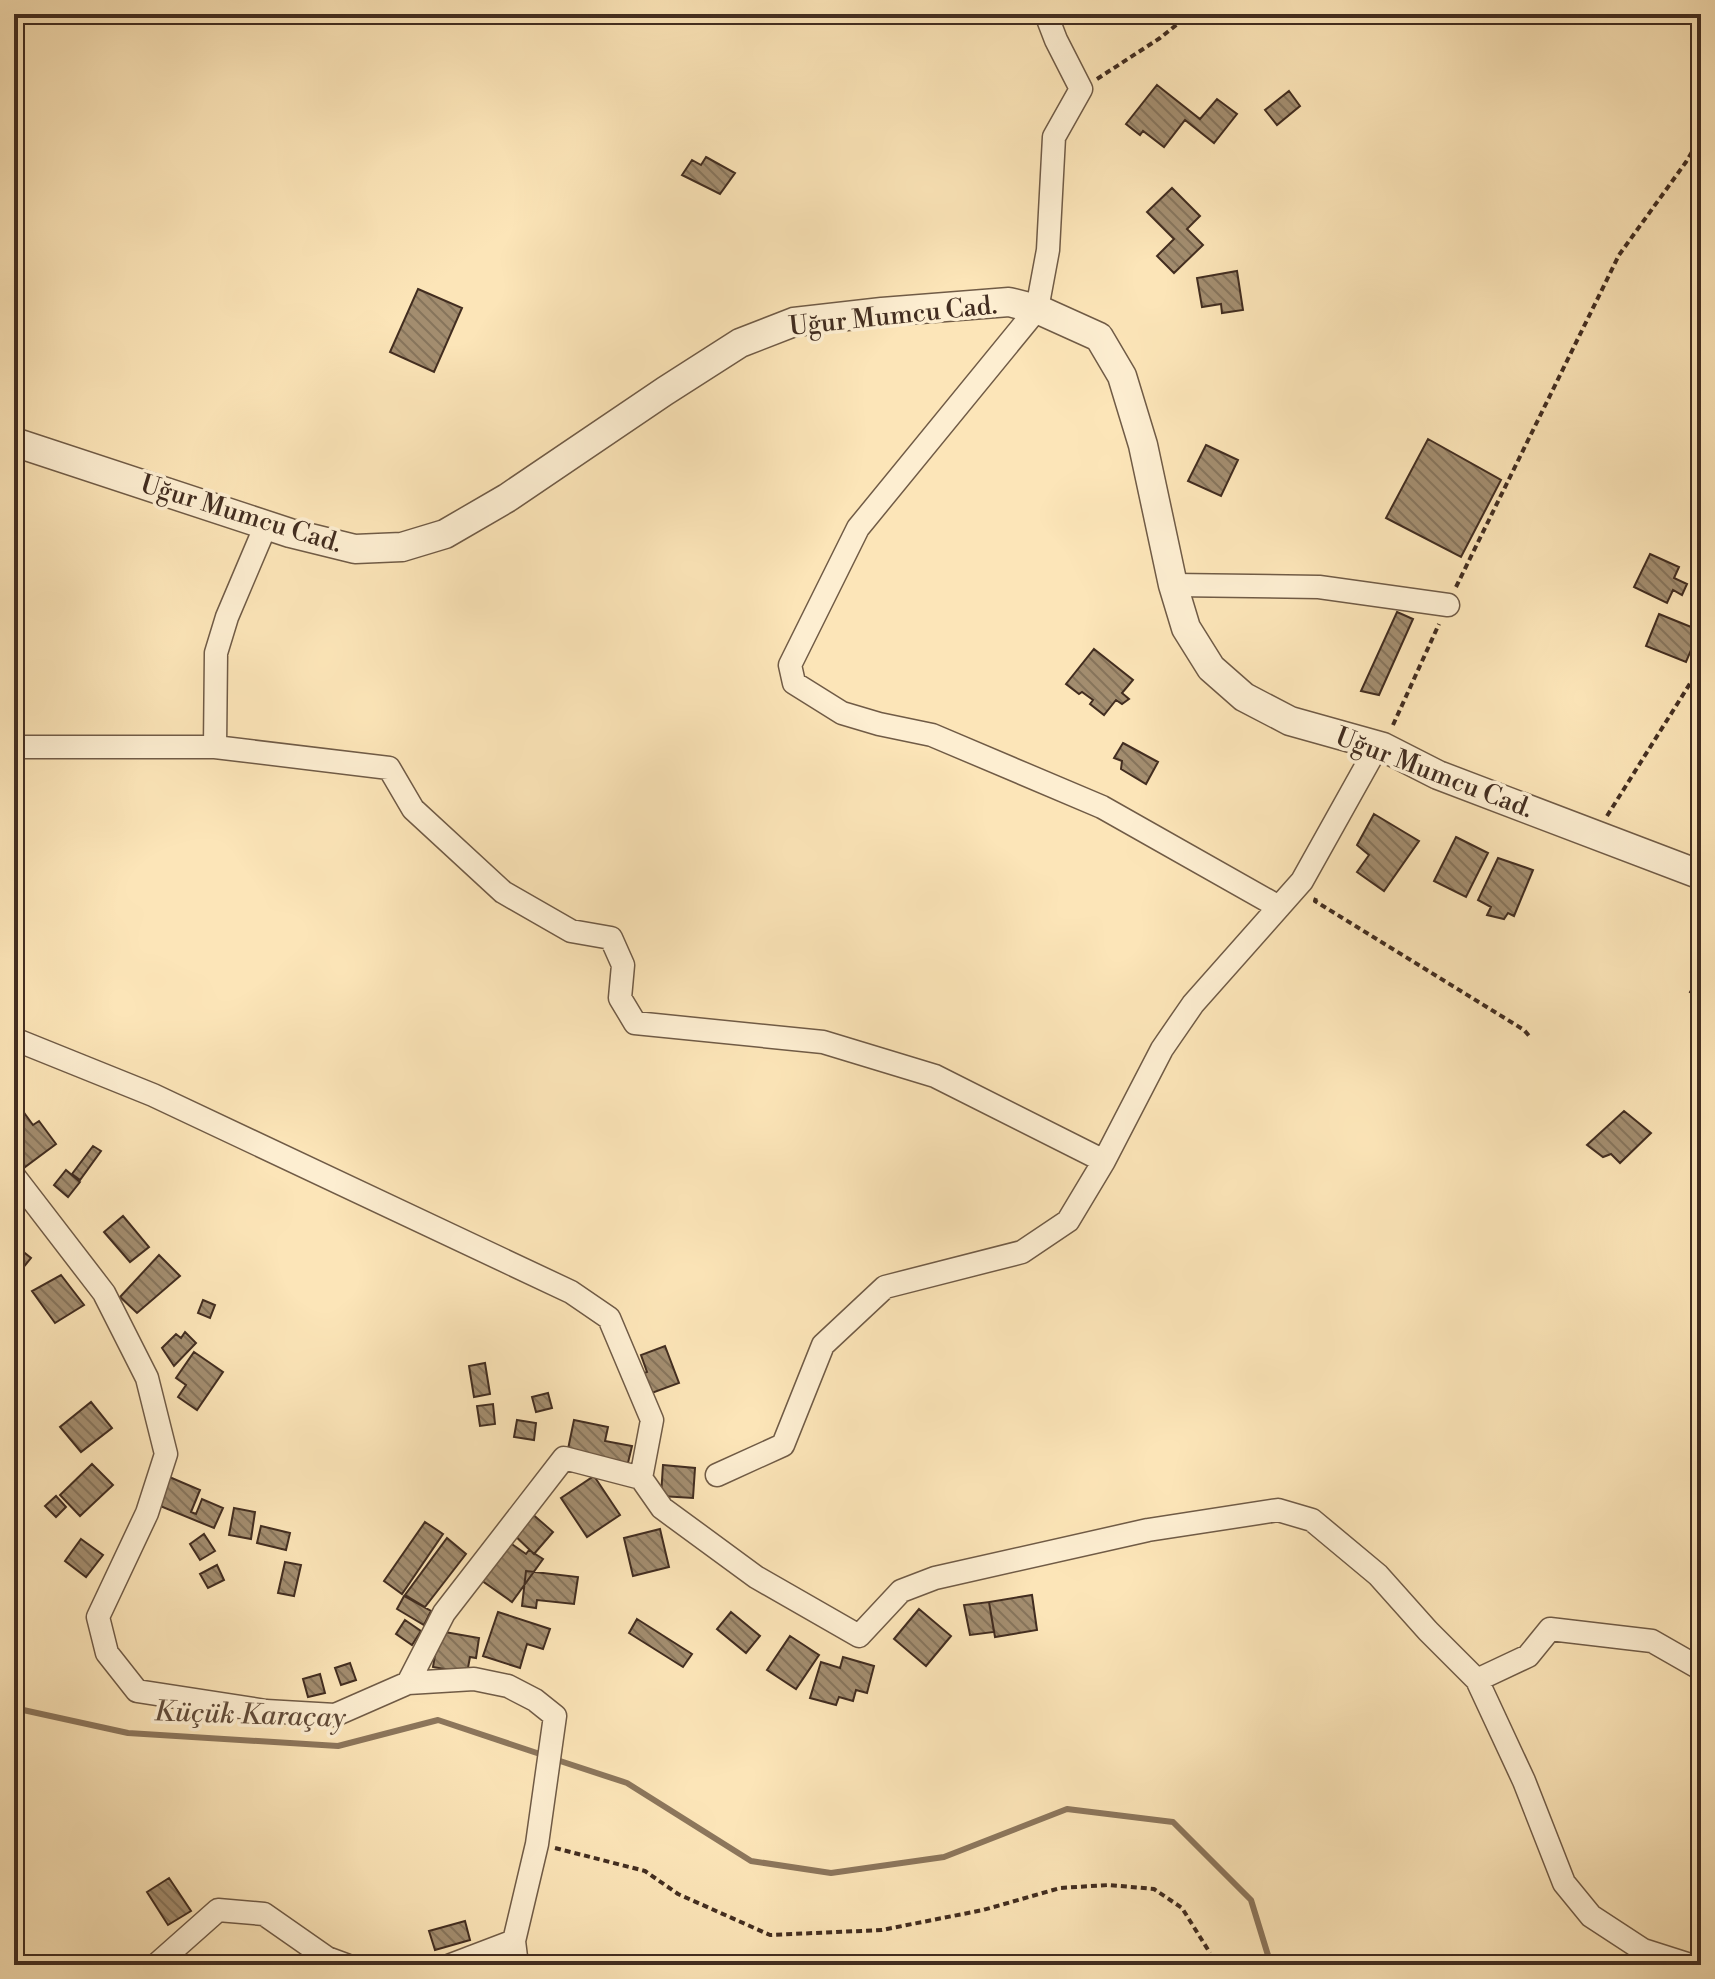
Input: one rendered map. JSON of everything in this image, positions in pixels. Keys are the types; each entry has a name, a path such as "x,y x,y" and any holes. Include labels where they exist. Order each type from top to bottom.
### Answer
{"street":[{"path":"1046,14 1081,89 1054,137 1048,250 1037,309 858,528 790,665 794,683 842,713 932,735 1102,807 1279,907"},
{"name":"Uğur Mumcu Cad.","path":"14,442 266,525 355,549 402,547 445,534 507,498 740,343 794,322 1009,302 1037,309 1099,337 1122,376 1143,445 1173,585 1186,628 1211,668 1244,697 1290,721 1380,746 1438,775 1701,875"},
{"path":"215,747 216,653 227,617 266,525"},
{"path":"1173,585 1319,587 1448,605"},
{"path":"717,1475 783,1445 823,1345 885,1287 1022,1252 1068,1221 1104,1161 1162,1049 1193,1004 1302,881 1380,746"},
{"path":"14,747 215,747 389,768 413,809 503,892 571,931 611,938 623,965 620,998 635,1023 823,1042 935,1076 1104,1161"},
{"path":"14,1039 182,1109 571,1292 609,1318 652,1420 641,1478"},
{"path":"14,1176 104,1293 147,1378 166,1454 147,1513 98,1617 107,1653 137,1691 266,1711 335,1715 408,1683 474,1679 508,1686 535,1700 555,1716 537,1844 514,1941 517,1965"},
{"path":"408,1683 444,1613 564,1458 641,1478 662,1508 756,1577 859,1636 901,1591 935,1578 1148,1530 1278,1510 1312,1520 1378,1575 1477,1680 1524,1781 1564,1883 1591,1916 1643,1950 1690,1965"},
{"path":"1477,1680 1528,1656 1550,1629 1652,1641 1701,1669"},
{"path":"156,1965 218,1910 264,1914 327,1958 346,1965"},
{"path":"451,1965 514,1941"}],"path":[{"path":"1081,89 1160,38 1190,14"},
{"path":"1380,746 1619,255 1701,137"},
{"path":"1595,835 1701,666"},
{"path":"1321,887 1315,901 1524,1030 1531,1038"},
{"path":"537,1844 645,1871 678,1894 770,1935 882,1930 983,1910 1060,1888 1109,1885 1154,1889 1182,1908 1210,1953"}],"building":[{"path":"1157,85 1200,119 1217,99 1237,114 1214,143 1185,120 1164,147 1143,131 1140,135 1126,124"},
{"path":"1289,91 1300,106 1277,125 1265,110"},
{"path":"706,157 735,173 720,194 682,175 692,160 701,165"},
{"path":"1172,188 1200,216 1187,229 1203,245 1174,273 1157,256 1174,239 1147,212"},
{"path":"1237,271 1243,310 1222,313 1221,304 1202,307 1197,278"},
{"path":"418,289 462,308 434,372 390,352"},
{"path":"1428,439 1501,480 1461,557 1386,518"},
{"path":"1206,445 1238,460 1221,496 1188,481"},
{"path":"1650,554 1679,567 1674,578 1687,584 1682,595 1673,590 1667,603 1634,587"},
{"path":"1397,612 1413,619 1379,695 1361,691"},
{"path":"1659,614 1701,631 1698,653 1691,650 1686,662 1646,646"},
{"path":"1094,649 1133,680 1122,693 1129,699 1122,704 1116,700 1104,715 1090,704 1093,700 1066,684"},
{"path":"1123,743 1158,762 1146,784 1121,769 1122,761 1114,758"},
{"path":"1374,814 1419,841 1384,891 1357,872 1369,855 1357,845"},
{"path":"1456,837 1488,853 1466,897 1434,881"},
{"path":"1498,858 1533,870 1514,916 1508,913 1504,919 1487,915 1491,907 1478,900"},
{"path":"1701,973 1701,998 1690,992"},
{"path":"1624,1111 1651,1133 1620,1163 1611,1154 1603,1157 1587,1145"},
{"path":"25,1114 33,1125 39,1121 56,1144 21,1170 14,1161 14,1122"},
{"path":"93,1146 101,1151 80,1180 72,1174"},
{"path":"66,1170 80,1182 68,1197 54,1185"},
{"path":"123,1216 149,1247 130,1262 104,1232"},
{"path":"16,1246 31,1258 14,1279 14,1249"},
{"path":"159,1255 180,1276 137,1313 120,1297"},
{"path":"61,1275 84,1305 55,1323 32,1291"},
{"path":"203,1300 215,1305 210,1318 198,1313"},
{"path":"185,1332 196,1343 174,1366 162,1348 176,1334 181,1338"},
{"path":"665,1346 679,1383 649,1394 642,1374 647,1372 641,1355"},
{"path":"194,1352 223,1372 197,1410 178,1397 186,1385 176,1378"},
{"path":"485,1363 490,1394 474,1397 469,1366"},
{"path":"548,1393 552,1408 536,1412 532,1397"},
{"path":"91,1402 112,1428 81,1452 60,1427"},
{"path":"493,1404 495,1424 480,1426 477,1406"},
{"path":"517,1420 536,1423 534,1440 514,1437"},
{"path":"574,1420 608,1427 605,1441 632,1446 627,1467 567,1454"},
{"path":"92,1464 113,1485 80,1516 60,1495"},
{"path":"663,1465 695,1468 693,1498 661,1496"},
{"path":"167,1476 200,1490 191,1512 196,1514 202,1499 223,1508 214,1528 160,1506"},
{"path":"594,1476 620,1515 587,1537 561,1498"},
{"path":"56,1496 66,1507 56,1517 45,1506"},
{"path":"234,1508 255,1512 251,1539 229,1535"},
{"path":"530,1512 553,1532 534,1554 511,1532"},
{"path":"425,1522 443,1534 402,1594 384,1581"},
{"path":"261,1526 290,1533 286,1550 257,1543"},
{"path":"660,1529 669,1567 633,1576 624,1538"},
{"path":"204,1534 215,1551 200,1560 190,1544"},
{"path":"447,1538 466,1554 425,1607 405,1595"},
{"path":"81,1539 103,1555 86,1577 65,1561"},
{"path":"506,1540 526,1554 529,1550 543,1559 512,1602 478,1578"},
{"path":"285,1562 301,1565 294,1596 278,1593"},
{"path":"217,1565 224,1580 208,1588 200,1574"},
{"path":"526,1571 578,1577 574,1604 537,1600 536,1608 522,1606"},
{"path":"1032,1595 1037,1630 995,1637 989,1602"},
{"path":"404,1596 431,1611 424,1625 397,1609"},
{"path":"989,1602 994,1632 970,1635 964,1605"},
{"path":"919,1609 951,1636 926,1666 894,1639"},
{"path":"498,1612 550,1629 543,1649 527,1644 520,1668 483,1656"},
{"path":"731,1612 760,1636 746,1653 717,1629"},
{"path":"637,1619 692,1654 683,1667 629,1633"},
{"path":"405,1620 421,1631 412,1645 396,1634"},
{"path":"439,1631 479,1638 476,1658 470,1657 467,1673 433,1667"},
{"path":"790,1636 819,1655 796,1689 767,1670"},
{"path":"843,1657 874,1666 867,1693 856,1690 853,1701 839,1697 836,1705 810,1698 821,1662 840,1668"},
{"path":"350,1663 356,1680 341,1685 335,1668"},
{"path":"320,1674 325,1693 308,1697 303,1679"},
{"path":"169,1878 191,1911 168,1925 147,1892"},
{"path":"465,1921 470,1940 435,1950 429,1931"}],"waterway":[{"name":"Küçük Karaçay","path":"14,1708 128,1733 338,1746 438,1720 543,1755"},
{"name":"Küçük Karaçay","path":"554,1759 627,1783 751,1861 831,1873 944,1857 1067,1809 1173,1822 1251,1900 1271,1965"}]}
